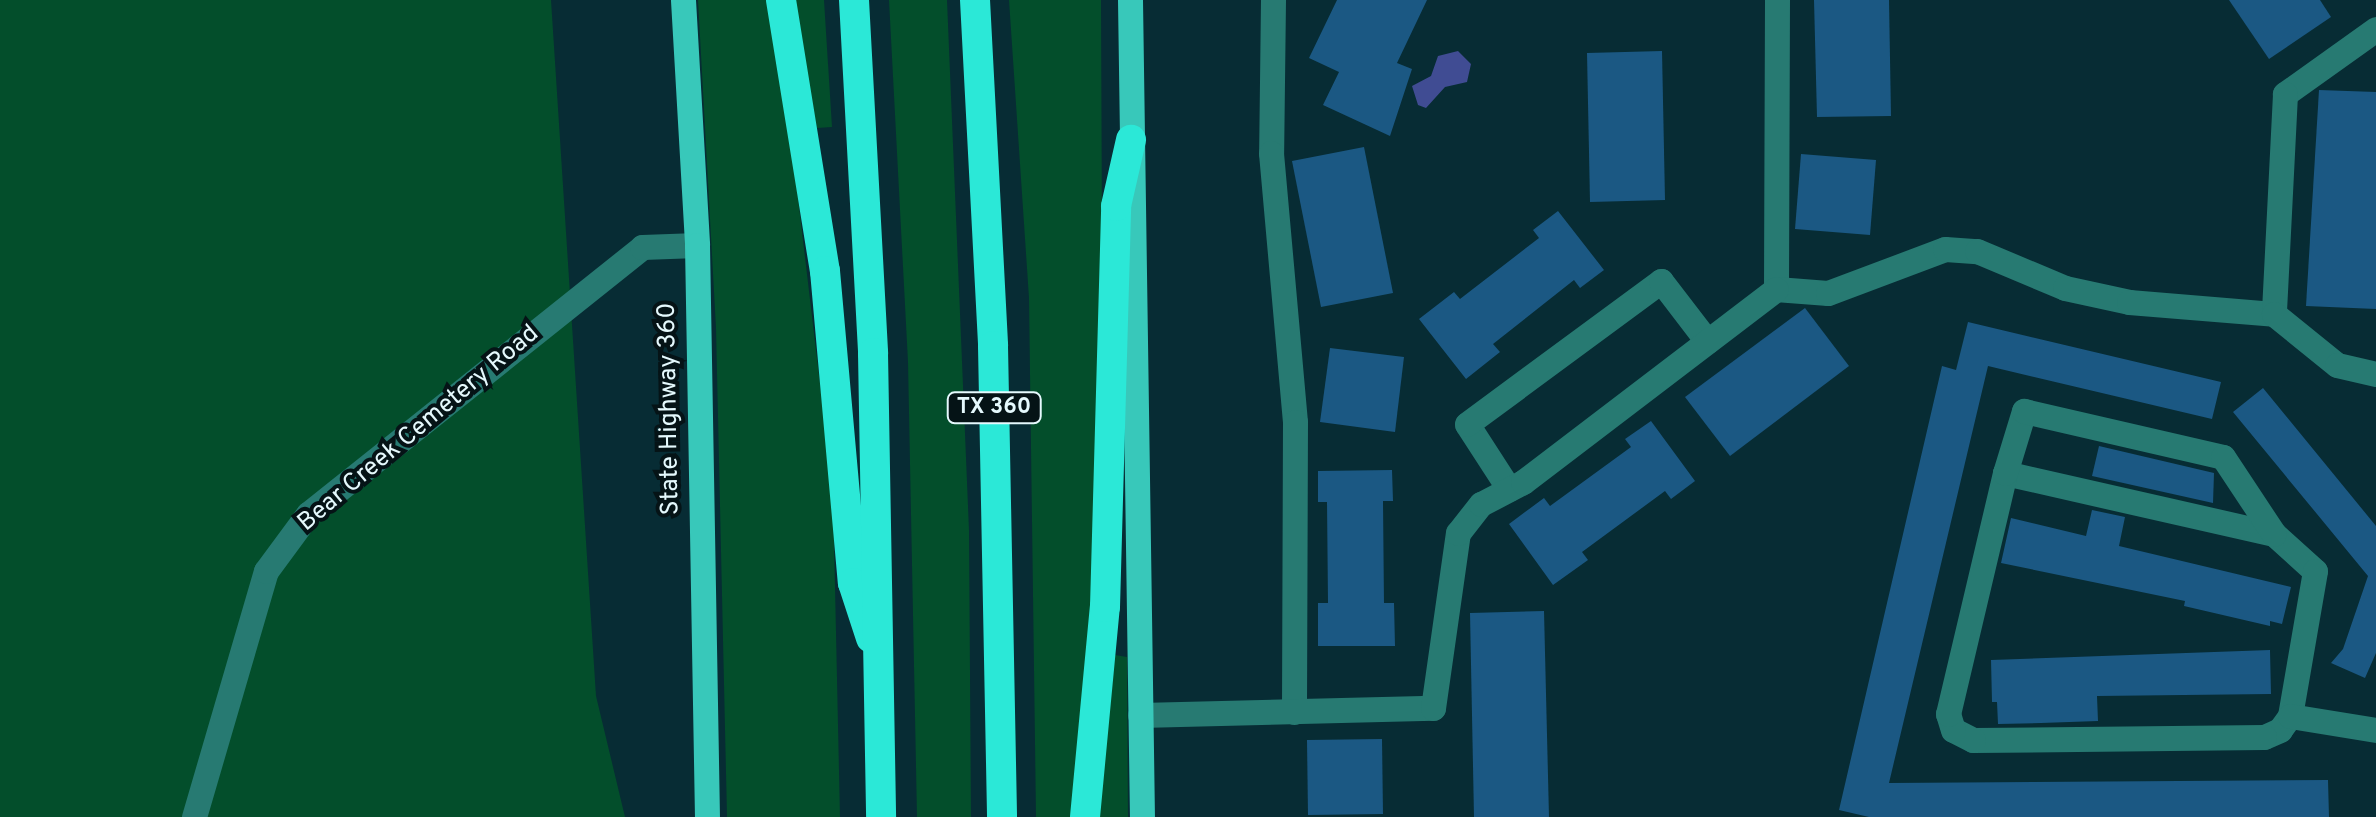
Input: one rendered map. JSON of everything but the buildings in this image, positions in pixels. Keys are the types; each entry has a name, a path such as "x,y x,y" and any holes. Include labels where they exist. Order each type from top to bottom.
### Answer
{"highway":[{"path":"781,0 825,271 853,583 880,664"},
{"path":"854,0 873,352 881,817"},
{"name":"TX 360","path":"975,0 993,346 1002,817"},
{"path":"1085,817 1105,607 1116,206 1132,140"}],"main road":[{"name":"State Highway 360","path":"683,0 697,245 708,817"},
{"path":"1130,0 1142,817"}],"street":[{"path":"1273,0 1271,152 1295,422 1294,712"},
{"path":"1776,288 1778,0"},
{"path":"2274,314 2285,94 2376,29"},
{"name":"Bear Creek Cemetery Road","path":"195,815 266,571 308,514 642,247 697,245"},
{"path":"1140,715 1433,708 1458,533 1481,504 1509,490 1776,288 1828,293 1945,249 1976,252 2064,288 2129,302 2274,314 2337,365 2376,374"},
{"path":"1509,490 1466,424 1661,280 1707,341"},
{"path":"2024,411 2223,457 2274,534 2315,571 2290,716 2264,738 1973,740 1954,730 1948,714 2005,473 2024,411"},
{"path":"2005,473 2274,534"},
{"path":"2290,716 2376,730"}],"green space":[{"path":"0,0 551,0 596,696 625,817 0,817"},
{"path":"698,0 767,0 785,88 833,494 840,817 727,817 716,328"},
{"path":"791,0 824,0 832,127 817,128"},
{"path":"889,0 947,0 969,530 971,817 917,817 908,362"},
{"path":"1009,0 1101,0 1103,466 1072,817 1036,817 1029,298"},
{"path":"1115,655 1127,657 1128,817 1098,817"}],"water":[{"path":"1458,51 1471,64 1467,82 1445,87 1426,108 1418,105 1412,86 1431,76 1438,56"}]}
